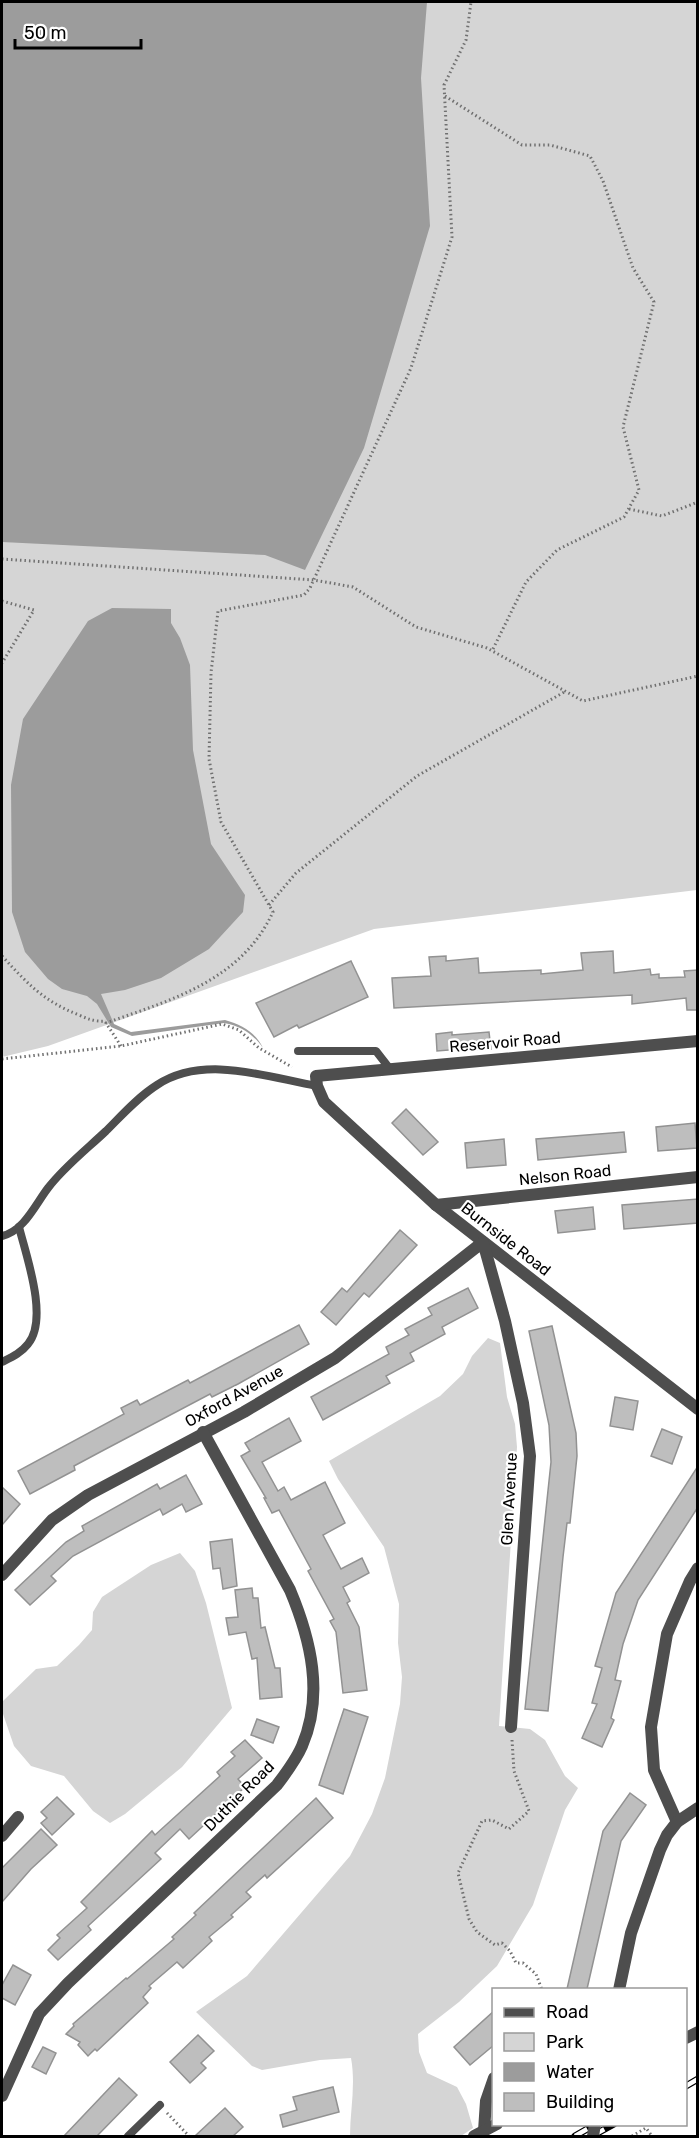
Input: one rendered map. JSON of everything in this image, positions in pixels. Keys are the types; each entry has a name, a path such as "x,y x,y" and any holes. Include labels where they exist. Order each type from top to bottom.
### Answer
{"street":[{"name":"Reservoir Road","path":"316,1081 390,1069 698,1041"},
{"name":"Burnside Road","path":"316,1081 324,1102 436,1205 698,1409"},
{"name":"Nelson Road","path":"436,1205 698,1177"},
{"name":"Oxford Avenue","path":"2,1575 52,1520 88,1495 244,1412 335,1358 483,1242"},
{"name":"Glen Avenue","path":"483,1242 505,1321 523,1403 530,1456 511,1726"},
{"name":"Duthie Road","path":"2,2096 39,2014 68,1983 277,1785 302,1747 309,1728 315,1685 299,1611 290,1590 203,1432"},
{"path":"677,1821 654,1770 651,1727 667,1634 698,1568"},
{"path":"619,1988 631,1933 660,1850 677,1821 698,1808"},
{"path":"2,1836 18,1817"},
{"path":"479,2134 492,2084"},
{"path":"479,2134 493,2126"}],"lane":[{"path":"298,1051 376,1051 390,1069"},
{"path":"2,1236 20,1227 49,1186 144,1094 172,1077 199,1070 226,1070 316,1081"},
{"path":"2,1362 17,1355 30,1343 35,1330 37,1309 20,1227"},
{"path":"128,2136 160,2105"}],"path":[{"path":"2,956 35,991 62,1008 96,1022 110,1021 155,1007 202,986 234,962 255,941 273,912 221,822 209,759 208,718 218,611 304,595 314,580 411,368 452,237 444,86 466,40 471,2"},
{"path":"445,96 522,144 550,145 590,156 603,181 633,268 654,302 623,427 639,490 624,517 557,550 526,582 492,651"},
{"path":"628,509 662,516 698,502"},
{"path":"2,559 314,580 353,587 416,627 492,651 583,701 698,676"},
{"path":"2,601 34,610 2,663"},
{"path":"268,905 296,873 417,776 566,692"},
{"path":"110,1021 121,1046"},
{"path":"2,1059 121,1046 222,1024 238,1030 259,1048 316,1081"},
{"path":"511,1726 514,1771 529,1811 509,1829 492,1820 482,1821 458,1873 469,1919 477,1932 495,1945 502,1943 510,1951 516,1964 523,1963 536,1974 542,1988"},
{"path":"160,2105 189,2136"},
{"path":"632,2136 646,2128 652,2136"}],"green space":[{"path":"2,2 697,2 697,890 374,929 48,1046 2,1057"},
{"path":"488,1338 500,1343 507,1397 515,1424 517,1447 499,1726 530,1729 545,1740 565,1776 578,1788 565,1810 533,1905 497,1966 459,2002 418,2034 419,2052 427,2073 457,2087 466,2104 473,2128 461,2136 350,2136 353,2088 351,2058 320,2060 262,2070 252,2066 196,2012 247,1976 350,1856 372,1814 385,1778 400,1704 402,1677 398,1643 399,1604 384,1547 338,1479 329,1461 440,1396 463,1374 472,1356"},
{"path":"180,1553 195,1571 206,1603 232,1708 182,1767 125,1814 110,1823 93,1811 64,1776 31,1766 14,1746 2,1711 2,1702 36,1669 57,1666 79,1645 92,1630 93,1612 102,1597 151,1565"}],"water":[{"path":"3,2 427,2 421,78 430,226 364,448 305,570 265,555 2,542"},
{"path":"112,608 171,609 171,623 180,638 190,665 193,750 211,844 245,895 243,912 209,949 161,978 125,990 101,994 114,1024 131,1032 225,1020 247,1030 263,1048 246,1031 224,1023 132,1036 111,1027 97,1004 87,996 62,989 48,979 25,952 12,912 11,785 23,719 88,621"}],"building":[{"path":"613,951 614,973 650,969 651,975 659,974 659,978 685,977 684,971 698,970 698,1010 687,1010 686,998 632,1004 632,995 394,1008 392,978 431,976 429,957 446,956 446,961 478,958 479,973 541,970 541,974 583,970 581,953"},
{"path":"351,961 368,997 299,1028 297,1025 274,1037 256,1003"},
{"path":"452,1032 452,1035 489,1032 491,1049 437,1051 436,1034"},
{"path":"406,1109 438,1142 423,1155 392,1123"},
{"path":"695,1123 697,1148 658,1151 656,1127"},
{"path":"624,1132 626,1152 538,1160 536,1139"},
{"path":"504,1139 506,1165 467,1168 465,1143"},
{"path":"698,1199 698,1223 624,1229 622,1205"},
{"path":"593,1207 595,1229 558,1233 555,1211"},
{"path":"400,1230 417,1245 369,1297 364,1293 336,1325 321,1312 342,1288 347,1292"},
{"path":"468,1288 478,1308 442,1327 445,1334 410,1353 414,1361 386,1376 390,1383 323,1420 311,1397 389,1354 386,1347 409,1335 405,1329 432,1315 428,1308"},
{"path":"299,1325 309,1344 238,1384 212,1397 210,1394 74,1466 75,1470 30,1494 18,1471 124,1414 121,1408 137,1400 140,1405 188,1380 190,1383"},
{"path":"552,1326 576,1433 577,1456 570,1523 567,1523 563,1557 548,1711 525,1709 551,1462 549,1425 529,1331"},
{"path":"615,1397 638,1401 633,1430 610,1426"},
{"path":"289,1418 301,1441 262,1462 278,1491 284,1487 291,1500 325,1482 345,1523 323,1535 341,1569 362,1558 369,1573 343,1587 350,1601 347,1603 359,1627 367,1690 343,1693 336,1632 330,1621 334,1619 308,1571 311,1569 279,1510 272,1513 264,1498 266,1498 241,1456 250,1451 245,1443"},
{"path":"662,1429 682,1437 672,1464 651,1456"},
{"path":"698,1466 698,1507 638,1600 623,1644 615,1680 621,1681 611,1718 614,1720 602,1747 582,1738 597,1704 592,1703 602,1668 595,1666 616,1593"},
{"path":"186,1475 202,1504 186,1512 182,1504 163,1515 160,1509 73,1556 51,1576 56,1581 30,1605 15,1590 66,1542 84,1531 82,1526 157,1484 160,1489"},
{"path":"2,1487 20,1504 2,1525"},
{"path":"232,1539 237,1586 223,1589 220,1568 213,1569 210,1542"},
{"path":"252,1588 253,1598 258,1598 261,1628 265,1627 275,1668 280,1668 282,1697 260,1699 257,1658 252,1659 246,1632 229,1635 226,1618 238,1617 235,1590"},
{"path":"344,1709 368,1717 343,1794 319,1785"},
{"path":"257,1719 279,1727 273,1743 251,1735"},
{"path":"245,1740 262,1758 238,1779 245,1787 189,1839 180,1829 155,1853 161,1859 88,1926 91,1930 58,1960 48,1950 60,1938 57,1935 87,1908 81,1902 152,1831 155,1835 220,1776 217,1772 235,1756 231,1752"},
{"path":"630,1793 646,1805 621,1841 587,1988 567,1988 603,1831"},
{"path":"57,1797 74,1814 52,1835 41,1823 47,1818 41,1812"},
{"path":"316,1798 333,1818 267,1878 265,1875 246,1892 251,1897 231,1915 233,1917 209,1937 212,1941 183,1968 177,1962 149,1986 151,1988 143,1997 148,2003 97,2051 95,2049 88,2056 78,2045 80,2042 66,2034 74,2026 73,2024 174,1939 172,1937 196,1915 194,1913"},
{"path":"41,1829 57,1845 31,1869 2,1902 2,1868"},
{"path":"13,1965 31,1975 15,2005 2,1998 2,1985"},
{"path":"492,2013 492,2047 470,2065 454,2047"},
{"path":"198,2035 214,2051 201,2063 206,2068 190,2083 170,2062"},
{"path":"43,2047 56,2053 46,2074 32,2067"},
{"path":"119,2078 137,2095 97,2136 64,2136"},
{"path":"333,2087 339,2112 283,2127 280,2115 297,2110 293,2097"},
{"path":"225,2108 243,2127 233,2136 195,2136"}],"railway":[{"path":"687,2085 698,2079"},
{"path":"575,2136 592,2126"},
{"path":"592,2136 610,2126"}]}
